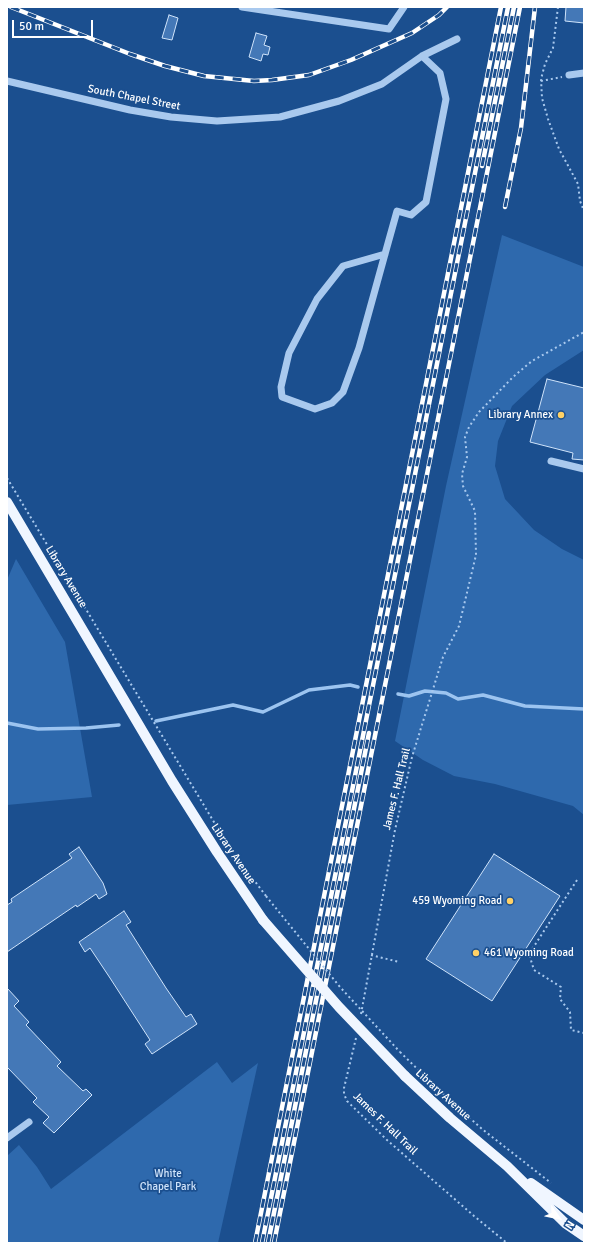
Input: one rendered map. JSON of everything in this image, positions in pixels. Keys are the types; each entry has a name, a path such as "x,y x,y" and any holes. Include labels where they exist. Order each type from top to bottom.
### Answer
{"main road":[{"name":"Library Avenue","path":"7,502 172,781 217,852 264,920 339,1007 404,1076 450,1118 507,1166 565,1223 584,1236"},
{"name":"Library Avenue","path":"507,1166 584,1220"}],"street":[{"path":"242,7 366,24 388,29 404,7"},
{"name":"South Chapel Street","path":"7,81 130,110 171,117 217,121 280,117 340,101 382,84 422,56 457,39"},
{"path":"385,254 343,266 317,299 289,353 281,387 282,397 315,409 332,403 344,392 359,348 397,211 411,215 426,202 446,99 440,73 422,56"},
{"path":"569,76 584,73"},
{"path":"551,461 584,469"},
{"path":"7,1138 29,1122"}],"path":[{"path":"558,7 553,48 545,64 541,81 542,98 559,149 578,184 580,201 584,210"},
{"path":"541,81 569,76"},
{"name":"James F. Hall Trail","path":"360,1020 395,830 412,757 443,657 459,626 476,555 475,511 464,486 462,474 467,458 465,437 469,427 479,412 513,377 532,361 584,332"},
{"path":"7,478 221,834 266,896 340,987 400,1052 482,1129 556,1187"},
{"path":"577,880 529,954 534,970 561,987 560,999 570,1012 571,1030 584,1033"},
{"path":"371,955 399,962"},
{"name":"James F. Hall Trail","path":"357,1035 344,1088 344,1094 347,1101 393,1145 479,1221 507,1243"}],"green space":[{"path":"502,235 584,267 584,350 545,375 512,406 498,441 495,466 505,499 534,530 562,549 584,560 584,815 573,806 495,784 454,776 423,760 395,741 446,486"},
{"path":"16,559 65,642 92,797 7,805 7,580"},
{"name":"White Chapel Park","path":"217,1062 232,1083 258,1063 218,1243 7,1243 7,1156 19,1145 37,1167 51,1189"}],"building":[{"path":"566,7 584,7 584,23 565,21"},
{"path":"169,15 178,18 172,40 162,38"},
{"path":"256,33 267,36 264,45 270,47 268,55 263,54 261,61 249,57"},
{"name":"Library Annex","path":"547,379 584,388 584,460 572,459 573,453 530,442"},
{"path":"79,847 103,883 107,894 99,899 96,894 77,907 76,905 7,952 7,905 12,902 11,899 72,858 69,854"},
{"path":"494,854 560,896 492,1001 426,959"},
{"path":"124,911 131,922 126,925 166,988 186,1017 191,1014 197,1024 152,1054 145,1044 150,1040 110,978 90,948 85,952 79,942"},
{"path":"7,988 19,1001 14,1006 29,1022 26,1025 61,1062 57,1066 83,1091 86,1089 92,1095 54,1133 43,1123 49,1117 33,1102 37,1098 7,1067"}],"waterway":[{"path":"156,721 233,705 263,712 309,690 350,685 358,687"},
{"path":"398,694 409,696 425,691 446,693 458,699 483,695 525,706 584,709"},
{"path":"7,723 38,729 86,728 119,725"}],"railway":[{"path":"11,7 130,54 165,66 204,76 254,81 309,75 351,60 412,33 439,15 447,7"},
{"path":"255,1243 501,7"},
{"path":"262,1243 508,7"},
{"path":"482,166 514,7"},
{"path":"274,1243 520,7"},
{"path":"505,207 521,128 535,7"},
{"path":"268,1243 369,733"}],"place":[{"name":"Library Annex","path":"561,415"},
{"name":"459 Wyoming Road","path":"510,901"},
{"name":"461 Wyoming Road","path":"476,953"}]}
